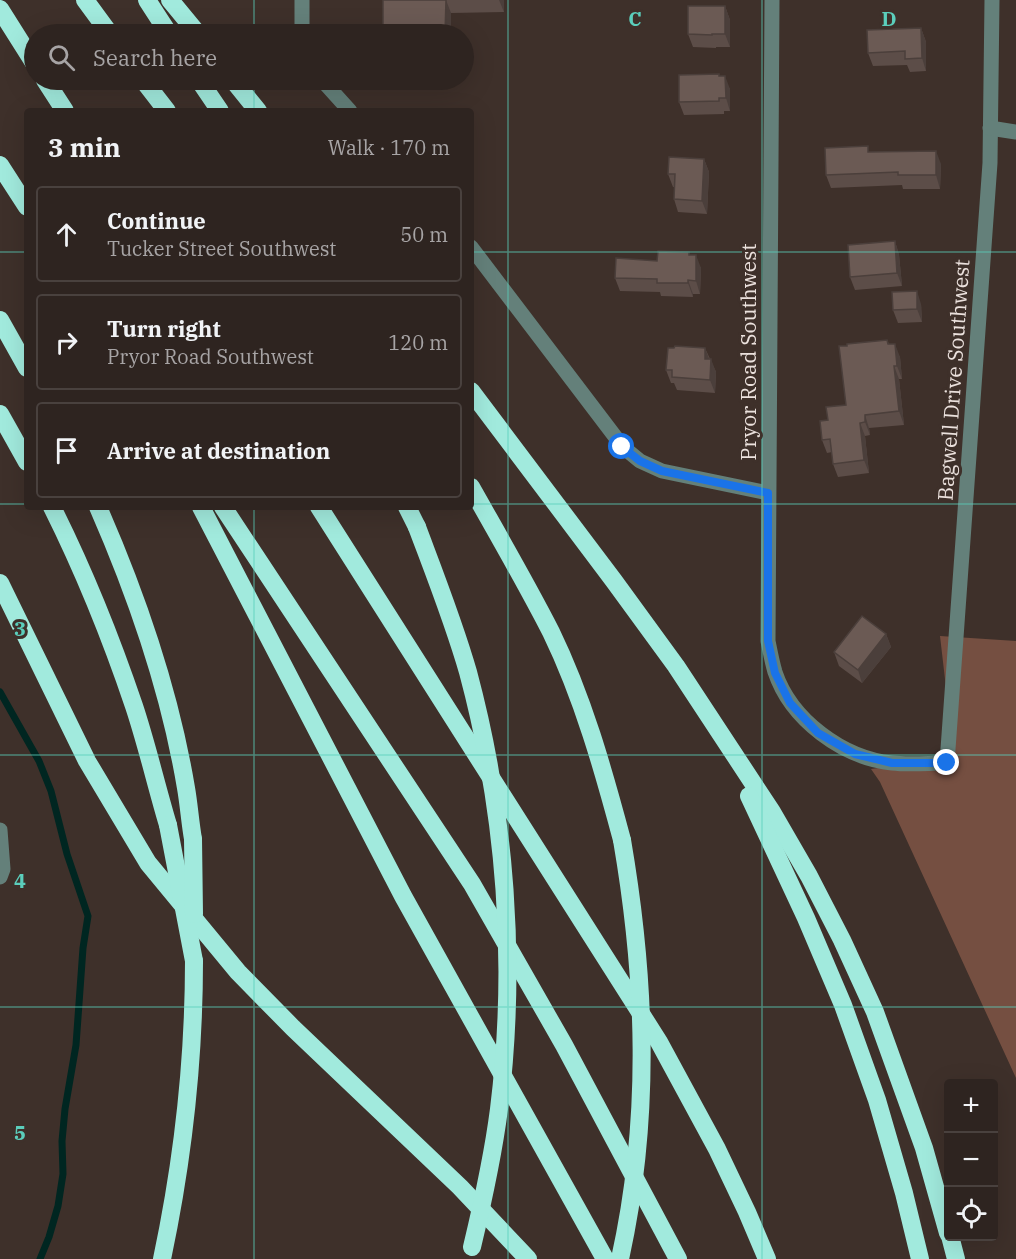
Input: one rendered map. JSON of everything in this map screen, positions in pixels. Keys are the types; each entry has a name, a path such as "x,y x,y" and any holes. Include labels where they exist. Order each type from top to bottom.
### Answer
{"highway":[{"path":"85,0 103,24"},
{"path":"147,0 163,24"},
{"path":"170,0 190,24"},
{"path":"0,9 24,47"},
{"path":"51,90 63,108"},
{"path":"151,90 165,108"},
{"path":"206,90 218,108"},
{"path":"241,90 256,108"},
{"path":"0,165 24,202"},
{"path":"0,320 24,363"},
{"path":"474,395 676,666 771,812 809,876 875,1012 924,1148 944,1217"},
{"path":"0,414 24,457"},
{"path":"474,492 551,632 575,687 603,769 622,840 636,934 642,1036 641,1107 636,1169 620,1259"},
{"path":"53,510 101,615 134,707 168,825 194,961"},
{"path":"99,510 136,603 160,678 186,788 193,839 194,1009 190,1085 180,1162 162,1259"},
{"path":"203,510 403,896 605,1259"},
{"path":"225,510 472,884 564,1045 678,1259"},
{"path":"321,510 659,1042 717,1149 767,1259"},
{"path":"408,510 451,615 468,673 486,751 498,833 506,913 507,1018 499,1108 489,1173 471,1253"},
{"path":"0,583 87,761 148,863 237,972 460,1187 528,1259"},
{"path":"676,666 751,800 807,918 877,1100 920,1259"},
{"path":"951,1241 956,1259"}],"street":[{"path":"302,0 302,24"},
{"name":"Pryor Road Southwest","path":"772,0 768,641 775,673 790,703 818,733 855,754 892,763 947,763"},
{"name":"Bagwell Drive Southwest","path":"947,763 990,164 992,0"},
{"path":"331,90 347,108"},
{"path":"990,128 1016,132"},
{"path":"474,251 622,447 640,461 662,471 768,493"},
{"path":"0,830 3,869 0,877"}],"shaded area":[{"path":"940,636 1016,641 1016,1078 880,782 871,769 954,757"}],"building":[{"path":"383,0 446,0 445,24 383,24"},
{"path":"688,6 725,6 725,34 688,34"},
{"path":"921,28 922,58 905,59 905,51 868,53 867,30"},
{"path":"719,74 719,76 725,76 726,98 719,98 719,101 679,102 679,75"},
{"path":"868,146 868,152 936,151 936,175 898,175 898,172 826,175 825,148"},
{"path":"669,157 704,159 702,201 674,199 675,174 668,174"},
{"path":"895,241 897,273 850,277 848,245"},
{"path":"658,251 689,252 689,255 696,255 696,281 657,283 657,279 615,278 616,258 657,261"},
{"path":"917,291 917,309 893,310 892,292"},
{"path":"887,340 888,344 895,344 897,366 894,366 899,411 865,415 865,422 860,423 864,460 833,464 830,439 822,440 820,421 828,420 826,407 846,405 839,346"},
{"path":"675,346 705,348 705,359 711,359 710,380 672,377 672,370 666,370 668,348"},
{"path":"862,616 886,634 858,670 834,652"}],"waterway":[{"path":"0,692 39,761 51,791 67,854 88,916 83,948 76,1045 65,1109 62,1141 63,1174 58,1206 40,1259"}],"route":[{"path":"622,447 640,461 662,471 768,493 768,641 775,673 790,703 818,733 855,754 892,763 947,763"}]}
